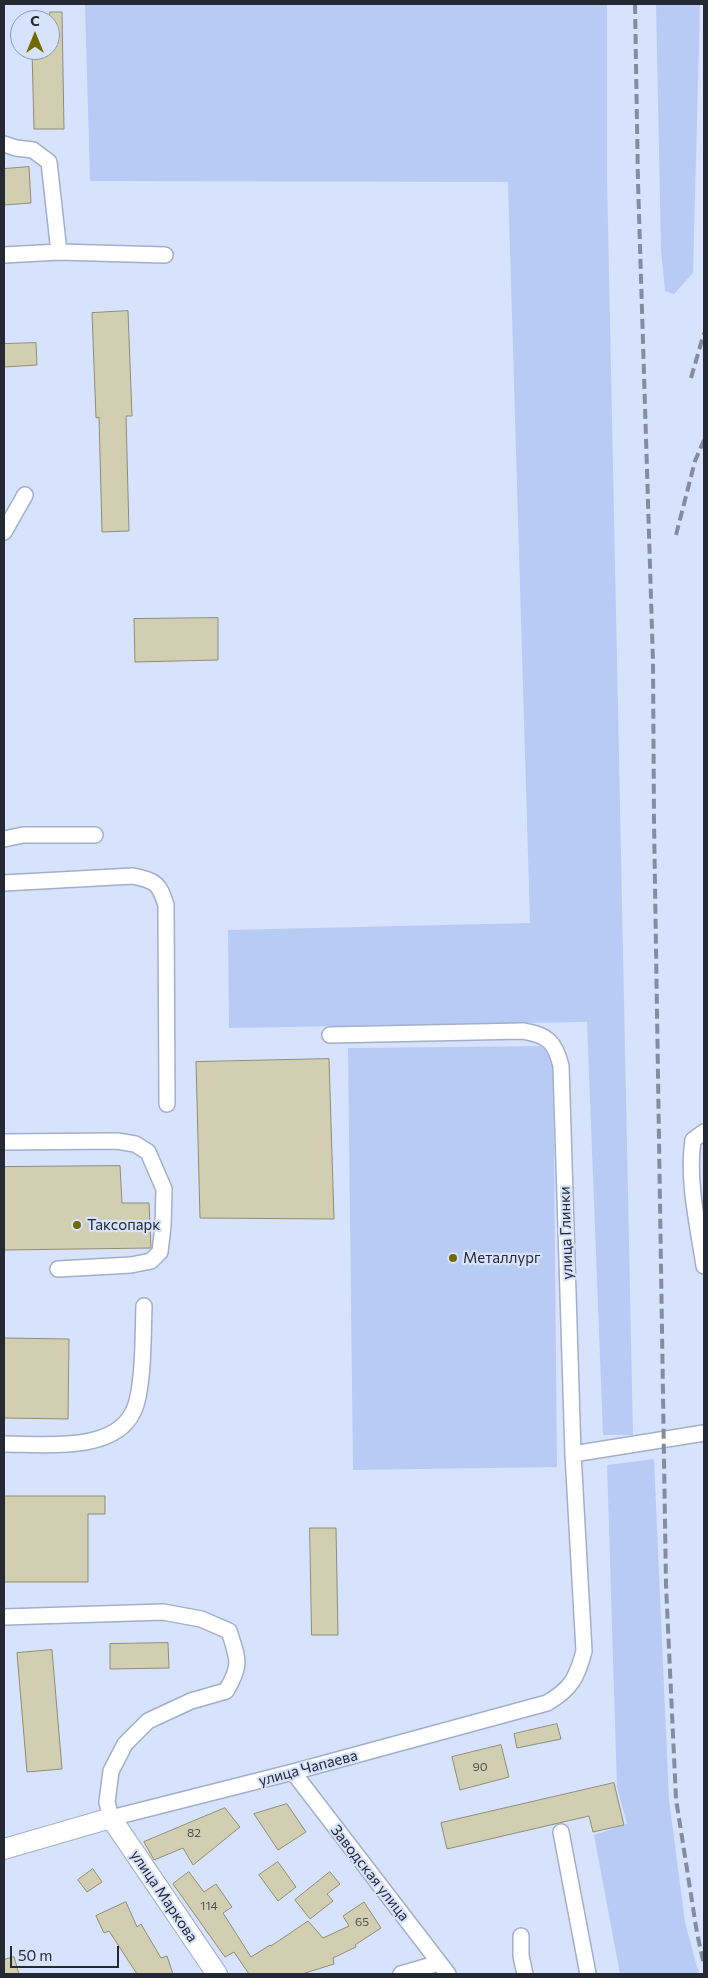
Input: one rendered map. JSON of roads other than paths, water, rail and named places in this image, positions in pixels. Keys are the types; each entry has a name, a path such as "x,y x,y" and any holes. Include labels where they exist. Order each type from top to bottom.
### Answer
{"main road":[{"name":"улица Чапаева","path":"4,1850 112,1818"},
{"name":"улица Маркова","path":"112,1818 217,1974"}],"street":[{"path":"4,144 33,150 49,162 59,252"},
{"path":"4,254 59,252 165,255"},
{"path":"4,532 25,496"},
{"path":"4,840 23,835 94,834"},
{"path":"4,883 133,876 151,880 161,888 166,905 167,1104"},
{"name":"улица Глинки","path":"330,1035 523,1030 538,1033 550,1040 557,1049 561,1066 572,1454 584,1651"},
{"path":"704,1132 693,1140 691,1154 694,1199 704,1266"},
{"path":"4,1142 117,1142 135,1144 148,1152 164,1189 164,1226 160,1252 151,1261 131,1265 58,1268"},
{"path":"4,1444 65,1444 97,1440 118,1431 134,1412 140,1385 144,1306"},
{"path":"572,1454 704,1433"},
{"path":"4,1617 163,1612 201,1619 229,1632 238,1658 235,1676 226,1691 190,1701 148,1721 125,1744 111,1771 107,1802 112,1818"},
{"name":"улица Чапаева","path":"112,1818 293,1772 547,1703 561,1695 570,1686 579,1672 584,1651"},
{"name":"Заводская улица","path":"293,1772 443,1969"},
{"path":"561,1832 588,1974"},
{"path":"521,1936 521,1956 525,1974"},
{"path":"401,1974 443,1969"}],"railway":[{"path":"635,4 638,182 653,662 666,1585 676,1799 697,1933 704,1965"},
{"path":"691,378 704,333"},
{"path":"676,535 695,461 704,440"}],"place":[{"name":"Таксопарк","path":"77,1225"},
{"name":"Металлург","path":"453,1258"}]}
